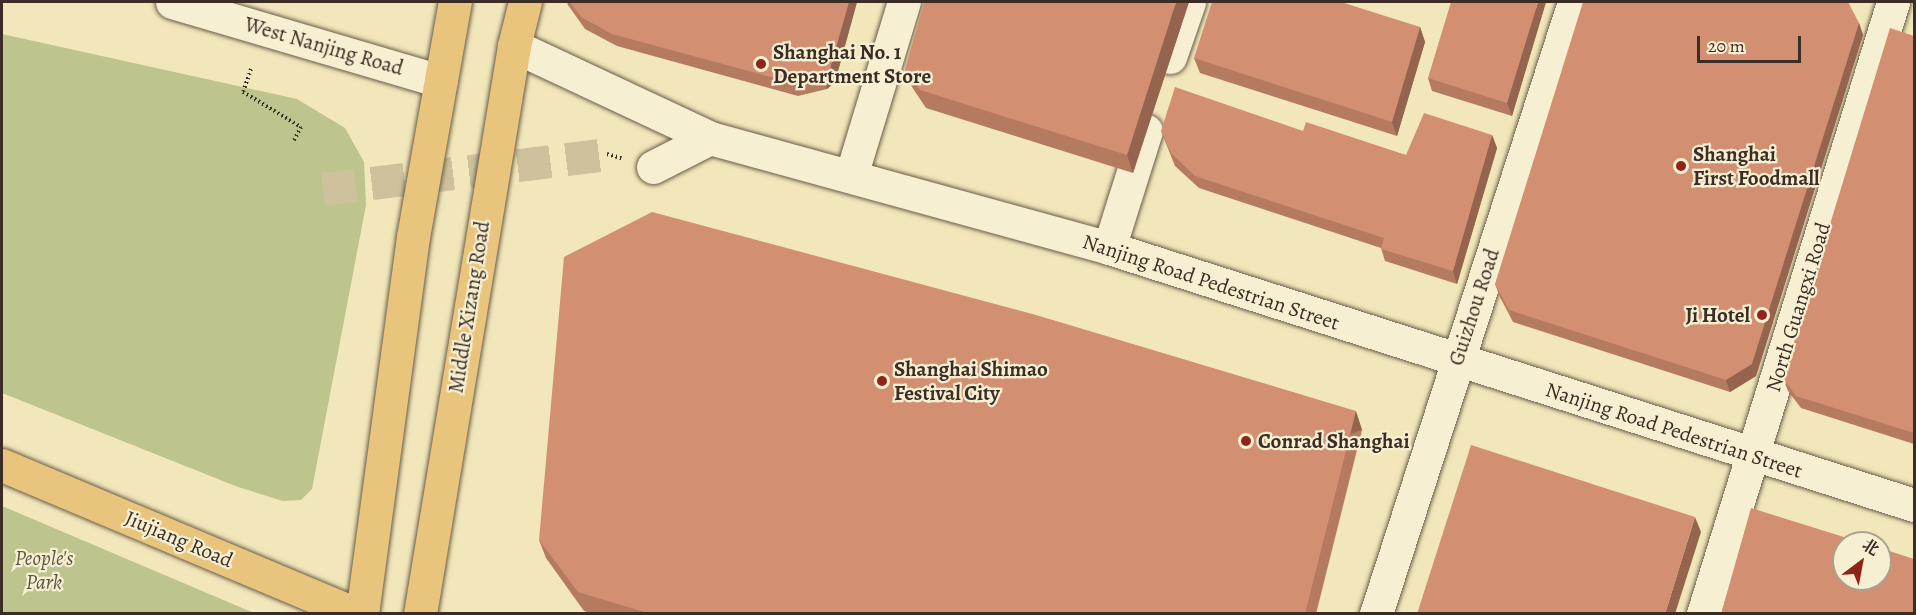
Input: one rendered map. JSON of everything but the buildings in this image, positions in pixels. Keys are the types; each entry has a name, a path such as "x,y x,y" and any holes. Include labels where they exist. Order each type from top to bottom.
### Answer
{"main road":[{"path":"362,614 413,237 455,2"},
{"name":"Middle Xizang Road","path":"420,614 514,46 525,2"},
{"name":"Jiujiang Road","path":"2,465 357,614"}],"street":[{"name":"West Nanjing Road","path":"172,2 441,81"},
{"path":"851,176 904,2"},
{"path":"1109,248 1189,2"},
{"name":"Guizhou Road","path":"1376,614 1574,2"},
{"name":"North Guangxi Road","path":"1703,614 1894,6"},
{"name":"Nanjing Road Pedestrian Street","path":"514,46 710,138 1109,248 1456,361 1914,505"},
{"path":"653,167 710,138"}],"path":[{"path":"251,69 243,92 301,127 294,140"}],"green space":[{"path":"2,34 297,99 345,128 364,162 366,205 312,489 301,500 283,501 238,487 2,393"},
{"name":"People's Park","path":"2,506 254,613 2,613"}],"tunnel":[{"path":"323,189 607,154"}],"place":[{"name":"Shanghai No. 1 Department Store","path":"761,64"},
{"name":"Shanghai First Foodmall","path":"1681,166"},
{"name":"Ji Hotel","path":"1762,315"},
{"name":"Shanghai Shimao Festival City","path":"882,381"},
{"name":"Conrad Shanghai","path":"1246,441"}]}
